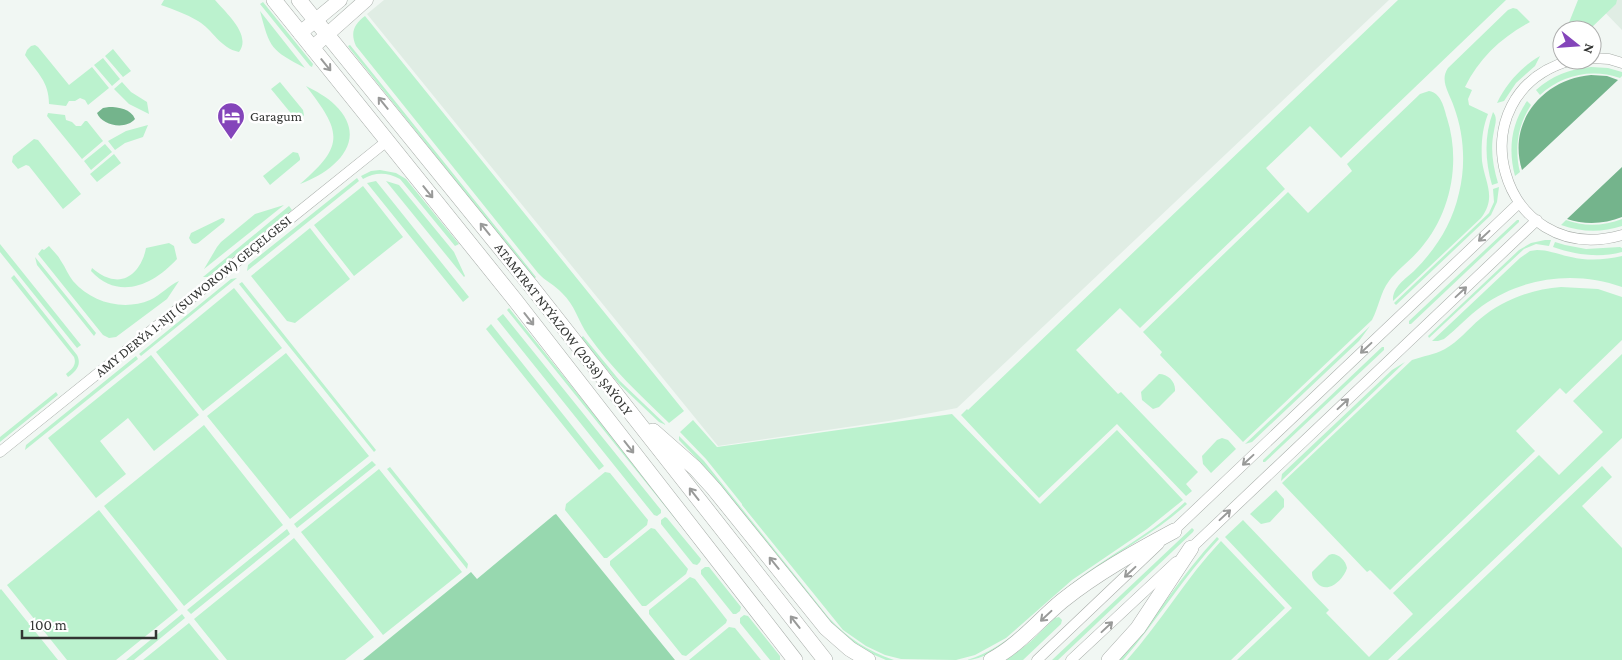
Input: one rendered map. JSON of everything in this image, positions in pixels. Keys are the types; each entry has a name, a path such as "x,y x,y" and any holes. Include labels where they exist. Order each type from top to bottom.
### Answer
{"main road":[{"name":"ATAMYRAT NYÝAZOW (2038) ŞAÝOLY","path":"274,0 515,300 795,660"},
{"name":"ATAMYRAT NYÝAZOW (2038) ŞAÝOLY","path":"299,0 531,286 825,660"},
{"path":"626,407 679,453 707,482 826,628 850,650 868,660"},
{"path":"991,660 1018,642 1061,602 1093,578 1112,565 1174,531"},
{"path":"1110,660 1138,628 1191,548"}],"street":[{"path":"300,33 340,0"},
{"path":"312,48 366,0"},
{"path":"1602,59 1622,63"},
{"path":"1552,67 1538,76 1524,89 1509,114 1503,132 1502,160 1507,179 1519,203 1536,220 1557,233 1594,240 1622,235"},
{"name":"AMY DERÝA 1-NJI (SUWOROW) GEÇELGESI","path":"0,452 387,141"},
{"path":"1037,660 1519,203"},
{"path":"1071,660 1536,220"}],"shaded area":[{"path":"164,0 215,0 236,24 240,32 242,45 239,52 227,47 198,21 161,5"},
{"path":"384,0 1389,0 957,408 889,421 718,446 367,14"},
{"path":"1398,0 1506,0 1341,158 1310,126 1266,168 1285,189 1140,328 1120,308 1076,350 1118,394 1121,392 1198,472 1186,484 1192,491 1186,496 1117,424 1039,498 961,415"},
{"path":"1578,0 1617,0 1616,4 1599,20 1570,20"},
{"path":"1593,0 1622,0 1622,30"},
{"path":"263,2 313,64 312,67 260,4"},
{"path":"1517,9 1530,22 1510,34 1492,49 1477,67 1465,87 1472,90 1468,99 1469,105 1488,114 1483,131 1482,149 1482,161 1489,190 1486,210 1481,218 1393,301 1397,288 1422,263 1436,245 1452,215 1459,193 1463,172 1463,150 1460,128 1445,83 1448,68 1508,10"},
{"path":"260,11 305,68 285,57 274,47 266,33"},
{"path":"365,16 684,411 669,423 606,359 588,335 566,298 538,273 356,46 353,37 354,29"},
{"path":"35,45 38,47 69,85 92,67 109,88 88,105 85,100 80,98 75,101 69,101 66,106 49,104 45,83 25,55 31,46"},
{"path":"350,45 536,277 534,279 350,49 348,46"},
{"path":"113,49 131,71 123,77 105,56"},
{"path":"1540,56 1535,66 1516,83 1504,101 1497,103 1515,76"},
{"path":"103,58 120,79 112,86 94,65"},
{"path":"1602,68 1622,72 1622,76 1620,78 1598,74 1577,75 1558,82 1540,95 1536,90 1561,74 1572,70 1602,70"},
{"path":"1591,75 1607,76 1618,80 1522,170 1519,152 1520,135 1525,120 1533,106 1544,94 1558,85 1574,78"},
{"path":"122,82 131,92 147,102 149,114 129,104 114,89"},
{"path":"280,82 303,110 304,115 301,119 294,117 271,89"},
{"path":"306,86 335,105 345,118 350,130 349,142 344,153 336,163 313,179 300,184 325,159 331,148 333,137 332,126"},
{"path":"1429,91 1439,98 1443,105 1451,135 1453,152 1450,186 1440,219 1421,248 1389,281 1372,320 1243,442 1160,355 1162,352 1143,332 1288,192 1308,213 1352,171 1347,164 1420,94"},
{"path":"1527,101 1531,105 1518,137 1517,154 1520,172 1515,176 1512,157 1512,137 1517,119"},
{"path":"109,107 128,111 135,119 126,125 109,124 97,113 103,108"},
{"path":"1493,112 1496,119 1492,144 1498,183 1492,185 1486,148"},
{"path":"48,113 65,115 66,120 76,126 81,126 87,121 103,141 82,159 47,116"},
{"path":"148,125 143,137 125,143 115,150 108,141 126,131"},
{"path":"34,139 38,140 81,194 63,209 29,166 26,165 18,169 12,162 13,156"},
{"path":"105,144 112,152 91,170 84,161"},
{"path":"293,152 298,153 300,160 270,185 263,176"},
{"path":"114,154 121,163 97,182 90,174"},
{"path":"1622,167 1622,217 1595,223 1567,219"},
{"path":"380,170 396,173 406,179 459,244 455,246 400,179 386,174 372,175 363,179 361,176 371,171"},
{"path":"357,178 359,181 247,271 248,265"},
{"path":"376,181 469,297 463,302 367,183"},
{"path":"386,181 399,185 454,252 464,277"},
{"path":"363,186 403,237 354,276 314,225"},
{"path":"1499,187 1497,202 1491,215 1396,305 1394,303 1489,213 1494,202 1493,189"},
{"path":"284,205 204,269 221,242 255,214"},
{"path":"289,206 292,210 208,277 203,277"},
{"path":"222,218 225,219 224,222 198,243 192,243 189,238 191,233"},
{"path":"1622,219 1622,226 1599,231 1576,229 1561,225 1566,220 1594,225"},
{"path":"1517,220 1519,222 1409,324 1409,321"},
{"path":"310,228 350,279 295,323 287,321 251,276"},
{"path":"1551,240 1549,246 1536,244 1524,249 1429,338 1428,336 1519,250 1531,243"},
{"path":"1555,242 1586,249 1620,247 1622,252 1605,255 1579,254 1553,247"},
{"path":"169,243 174,246 177,259 157,276 136,286 124,287 113,285 102,280 91,271 92,268 106,277 123,279 139,267 146,248"},
{"path":"0,244 81,345 77,348 0,252"},
{"path":"49,246 71,279 81,289 99,300 109,303 130,305 150,300 179,281 167,299 116,337 109,338 103,335 38,254 42,249 44,250"},
{"path":"1537,250 1584,259 1622,256 1622,287 1586,279 1568,278 1532,283 1498,296 1482,306 1444,339 1432,341 1520,258 1530,251"},
{"path":"35,257 96,333 94,336 37,265"},
{"path":"14,275 77,355 79,362 77,368 68,377 66,374 74,365 74,357 11,278"},
{"path":"237,278 141,356 139,354 231,279"},
{"path":"242,282 376,450 374,452 239,284"},
{"path":"1561,287 1598,289 1622,297 1622,340 1566,394 1560,388 1516,431 1535,451 1390,590 1370,570 1367,572 1282,483 1412,360 1437,353 1450,346 1489,312 1508,301 1539,290"},
{"path":"234,288 282,348 203,411 156,352"},
{"path":"509,308 699,545 697,546 507,310"},
{"path":"503,314 661,510 661,513 657,516 654,515 497,319"},
{"path":"491,324 604,466 599,470 486,329"},
{"path":"1370,326 1359,341 1252,442 1245,444"},
{"path":"583,336 620,381 666,425 659,422 618,383 581,338"},
{"path":"1384,347 1384,350 1263,462 1263,460"},
{"path":"286,353 369,456 290,519 207,416"},
{"path":"1622,354 1622,438 1388,660 1237,660 1292,608 1225,537 1243,520 1329,610 1326,613 1369,657 1413,614 1393,593 1539,455 1559,475 1603,432 1573,401"},
{"path":"151,355 199,415 154,451 128,418 100,441 126,474 96,498 48,438"},
{"path":"136,356 138,359 25,450 26,445"},
{"path":"1405,362 1281,481 1282,474 1392,370"},
{"path":"1159,374 1171,379 1175,391 1159,407 1153,409 1142,400 1141,392"},
{"path":"56,392 58,395 0,442 0,437"},
{"path":"952,414 1040,504 1117,430 1183,500 1147,529 1072,580 1006,638 975,655 956,660 901,659 885,655 866,646 843,630 706,459 680,432 693,420 717,447"},
{"path":"204,425 283,525 184,606 104,506"},
{"path":"679,436 704,461 829,618 858,643 894,660 886,660 863,650 827,619 711,474 679,440"},
{"path":"1222,438 1228,440 1236,449 1211,473 1203,464 1202,456 1217,440"},
{"path":"372,461 376,465 297,528 294,524"},
{"path":"1602,466 1612,477 1582,506 1622,548 1622,660 1397,660"},
{"path":"390,467 468,564 467,569 387,469"},
{"path":"379,469 462,572 383,635 301,532"},
{"path":"605,472 610,473 648,520 647,525 607,558 604,558 565,510 566,504"},
{"path":"1276,490 1284,499 1284,507 1270,522 1261,524 1250,514"},
{"path":"1185,502 1187,504 1176,514 1090,573 1014,638 997,650 981,657 967,660 984,653 1011,636 1074,582 1159,524"},
{"path":"99,510 178,610 116,660 67,660 7,585"},
{"path":"556,514 675,660 363,660 471,572 477,579"},
{"path":"665,517 701,559 697,565 693,564 661,524 661,520"},
{"path":"651,528 655,529 688,569 686,574 646,606 642,606 610,565 610,561"},
{"path":"1192,528 1193,532 1058,660 1052,660"},
{"path":"287,529 290,534 191,614 187,610"},
{"path":"1217,537 1219,539 1194,568 1135,645 1123,660 1119,660 1191,567"},
{"path":"294,538 374,637 345,660 227,660 194,619"},
{"path":"1221,541 1285,608 1231,660 1127,660 1196,570"},
{"path":"1332,554 1342,558 1347,568 1343,577 1335,584 1326,587 1321,586 1314,579 1312,572"},
{"path":"709,567 741,607 740,611 736,614 733,614 701,574 701,570"},
{"path":"690,577 695,579 727,620 726,623 686,656 682,655 649,614 649,610"},
{"path":"1,589 58,660 0,660"},
{"path":"182,614 185,618 134,660 126,660"},
{"path":"744,615 748,616 780,656 780,660 770,660 740,623 740,618"},
{"path":"1059,617 1062,620 1061,624 1023,660 1006,660 1030,642 1055,618"},
{"path":"189,623 219,660 143,660"},
{"path":"729,627 735,628 761,660 689,660"}],"place":[{"name":"Garagum","path":"231,140"}]}
